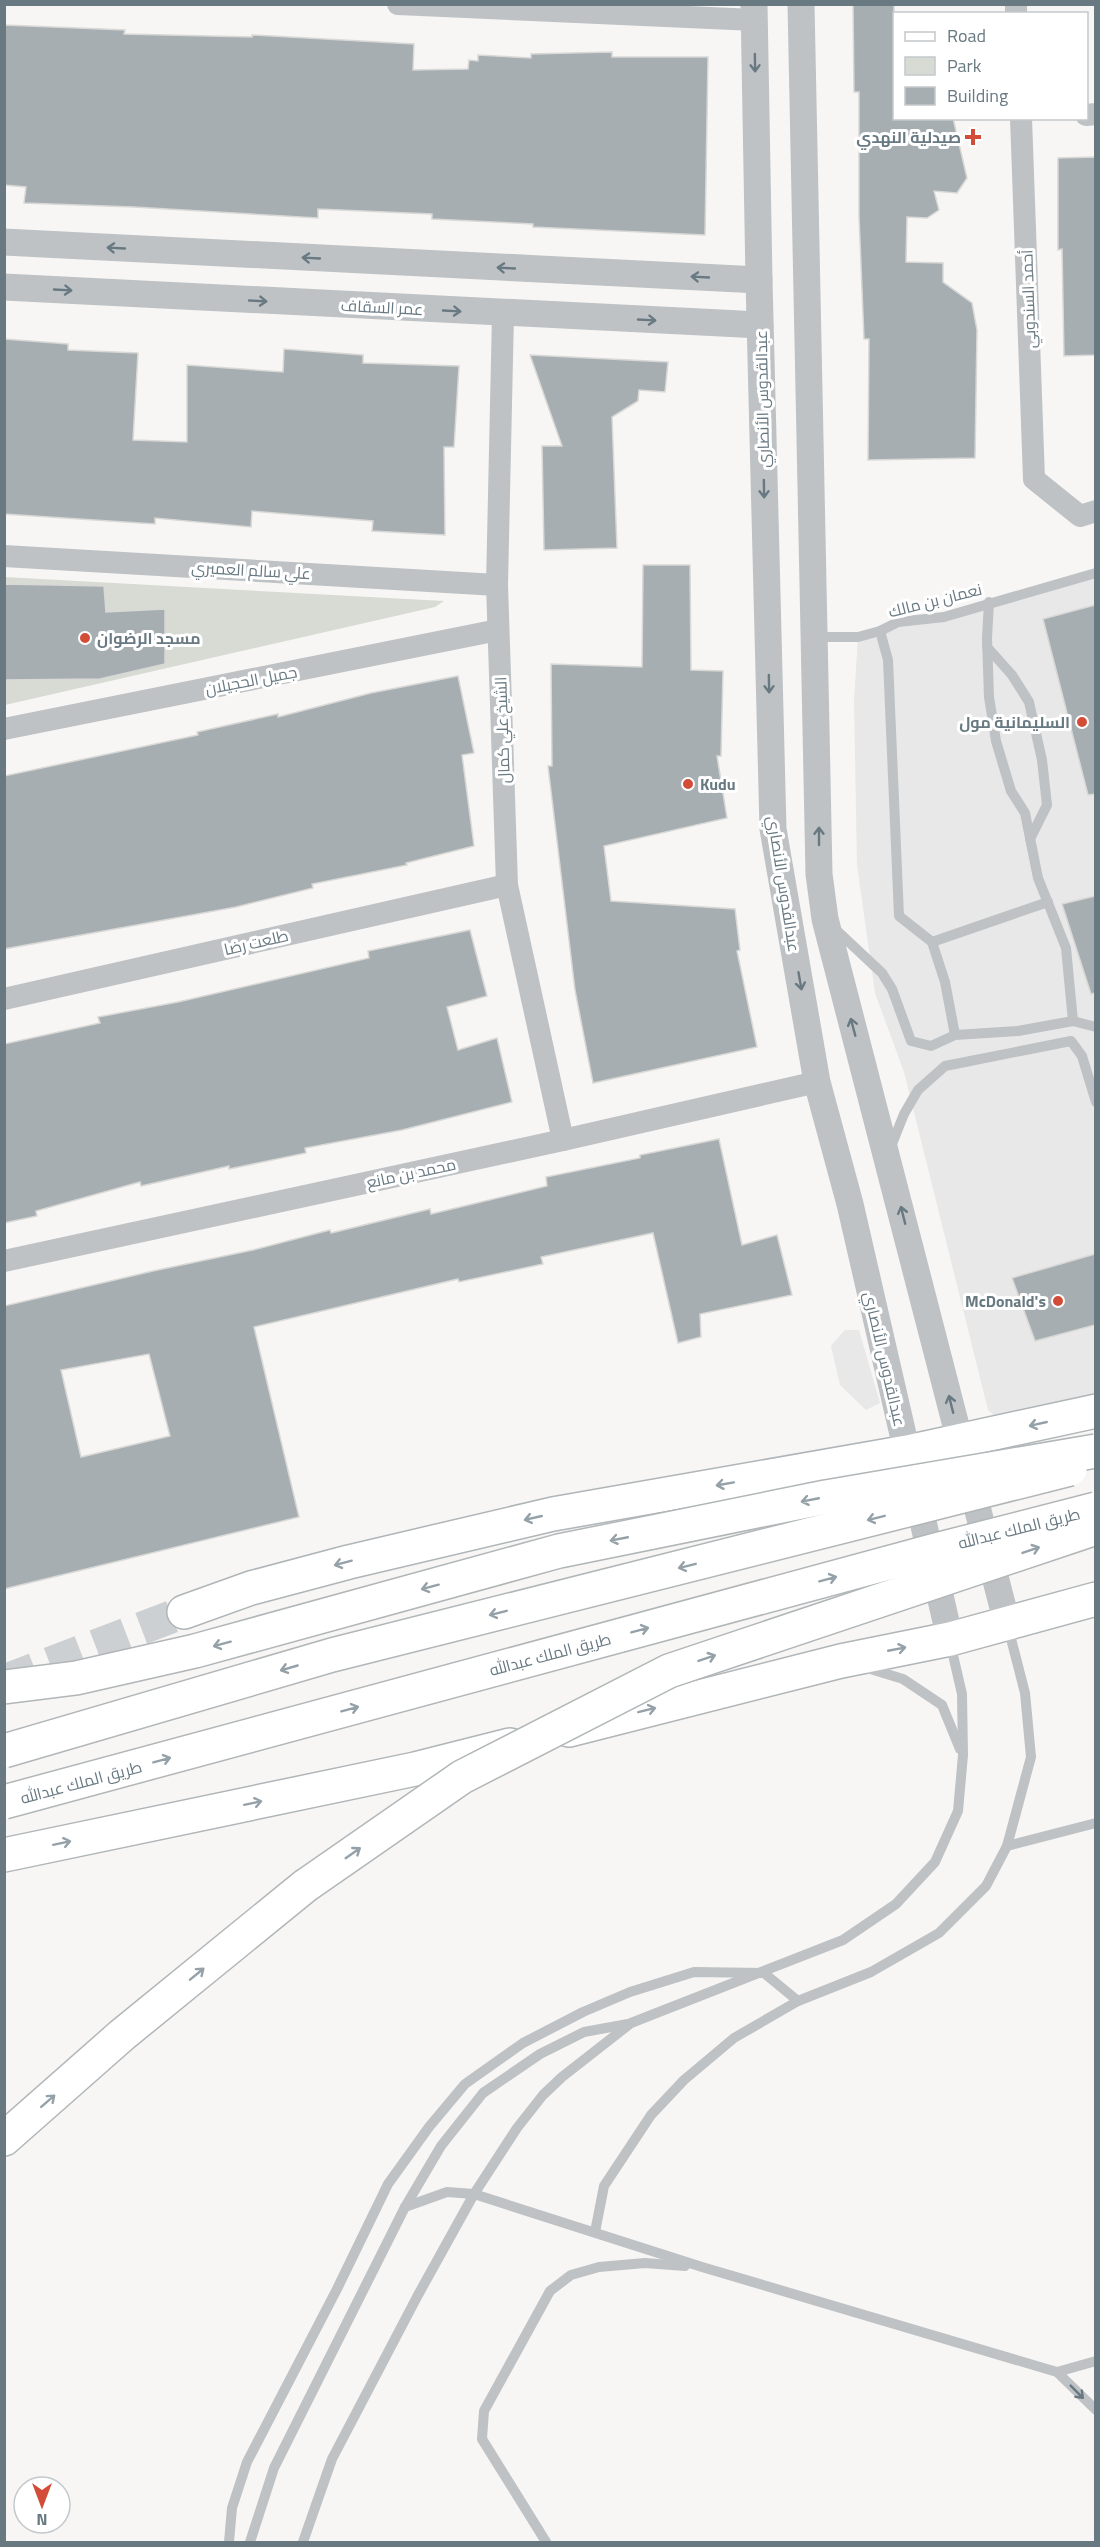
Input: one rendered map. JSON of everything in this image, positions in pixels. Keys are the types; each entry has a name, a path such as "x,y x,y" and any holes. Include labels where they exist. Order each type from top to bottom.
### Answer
{"main road":[{"path":"184,1612 250,1588 553,1514 907,1452 1095,1411"},
{"path":"4,1688 76,1678 195,1651 560,1551 826,1497 1095,1451"},
{"path":"4,1751 332,1655 1095,1462"},
{"name":"طريق الملك عبدالله","path":"4,1802 1095,1509"},
{"path":"4,2139 123,2035 305,1886 462,1777 669,1671 1095,1528"},
{"path":"4,1855 416,1769 841,1661 950,1639 1095,1599"}],"street":[{"path":"398,4 755,12"},
{"path":"801,4 816,640 819,874 825,919 888,1155 1007,1623"},
{"name":"عبدالقدوس الأنصاري","path":"755,12 759,280 773,829 817,1082 850,1204 950,1639"},
{"name":"أحمد السندوبي","path":"1021,120 1034,479 1080,516 1095,511"},
{"path":"4,242 759,280"},
{"name":"عمر السقاف","path":"4,287 503,314 760,325"},
{"name":"الشيخ علي كمال","path":"503,314 497,585 507,885 563,1140"},
{"name":"علي سالم العميري","path":"4,556 497,585"},
{"name":"جميل الحجيلان","path":"4,729 498,630"},
{"name":"طلعت رضا","path":"4,999 507,885"},
{"name":"محمد بن مانع","path":"4,1261 563,1140 817,1082"}],"lane":[{"name":"نعمان بن مالك","path":"816,640 823,637 858,637 880,631 898,622 944,616 1095,573"},
{"path":"989,602 987,647 989,697 996,741 1011,791 1025,813 1038,878 1066,948 1073,1021"},
{"path":"880,631 888,660 899,916 932,942 945,982 956,1035"},
{"path":"987,647 1012,675 1029,702 1042,760 1047,805 1030,839"},
{"path":"932,942 1048,902"},
{"path":"825,919 882,973 892,989 911,1041 931,1046 956,1035 1018,1030 1073,1021 1095,1027"},
{"path":"888,1155 904,1114 918,1090 945,1066 1071,1041 1082,1056 1095,1102"},
{"path":"596,2232 604,2186 651,2115 684,2080 734,2038 798,2001 871,1972 939,1933 986,1886 1007,1846 1031,1757 1025,1693 1007,1623"},
{"path":"250,2542 274,2468 405,2207 441,2146 483,2092 540,2054 584,2032 631,2023 764,1973 843,1940 896,1904 935,1862 958,1810 963,1755 962,1694 950,1639"},
{"path":"841,1661 903,1679 942,1705 963,1755"},
{"path":"1007,1846 1095,1823"},
{"path":"229,2542 232,2508 247,2462 337,2289 388,2184 429,2127 465,2084 524,2043 583,2012 630,1992 694,1972 764,1973 798,2001"},
{"path":"303,2542 332,2459 474,2194 517,2128 543,2095 562,2077 631,2023"},
{"path":"405,2207 447,2192 474,2194 702,2267 1057,2372 1095,2410"},
{"path":"546,2542 482,2439 484,2411 550,2291 571,2275 599,2267 645,2263 702,2267"},
{"path":"1057,2372 1095,2361"}],"shaded area":[{"path":"1095,568 1095,1395 998,1419 988,1410 904,1072 875,993 857,865 854,700 858,637"},
{"path":"845,1330 859,1330 880,1403 866,1410 840,1385 831,1346"}],"green space":[{"path":"4,577 444,601 435,607 5,705"}],"building":[{"path":"853,4 894,4 893,120 953,120 967,178 957,193 934,191 939,210 927,218 907,217 906,262 943,263 943,282 972,303 977,330 975,458 868,460 869,339 864,339 859,216 859,92 854,92"},
{"path":"4,25 125,30 124,34 252,37 252,35 414,44 413,70 468,69 469,60 478,61 478,55 531,58 531,54 612,52 612,57 708,57 705,235 533,227 533,224 432,219 432,214 318,209 318,218 24,203 26,187 4,185"},
{"path":"1095,157 1095,355 1064,356 1062,249 1058,250 1058,158"},
{"path":"4,339 68,344 68,350 138,353 133,440 187,442 187,365 283,372 284,349 363,355 363,363 459,366 454,447 444,447 445,535 372,531 373,521 252,511 251,527 155,518 155,524 4,514"},
{"path":"530,355 668,362 665,392 639,390 638,401 612,417 617,548 544,550 542,446 562,446"},
{"path":"643,565 690,565 691,670 723,671 721,756 717,756 727,818 604,846 611,901 735,909 740,950 737,951 757,1047 593,1083 575,990 548,766 552,766 551,664 642,667"},
{"name":"مسجد الرضوان","path":"4,584 104,586 106,612 165,609 165,664 100,679 4,680"},
{"name":"السليمانية مول","path":"1095,605 1095,794 1088,795 1043,619"},
{"path":"458,676 474,753 462,755 474,846 406,863 407,865 312,884 313,888 236,907 4,949 4,776 198,735 197,732 278,714 278,717 371,693"},
{"path":"1095,896 1095,993 1091,994 1062,904"},
{"path":"470,930 487,996 447,1007 458,1050 497,1038 512,1102 402,1130 305,1148 306,1153 229,1169 229,1166 141,1186 140,1182 36,1211 37,1216 4,1223 4,1044 100,1023 98,1017 178,1002 369,958 368,951"},
{"path":"719,1139 742,1245 777,1235 792,1295 700,1314 701,1337 678,1343 653,1233 541,1257 543,1264 459,1282 458,1279 254,1327 299,1517 4,1589 4,1306 253,1250 330,1230 331,1233 430,1209 431,1214 547,1186 546,1177 640,1158 640,1155","holes":["149,1354 170,1436 81,1457 61,1370"]},
{"name":"McDonald's","path":"1095,1254 1095,1325 1035,1341 1012,1278"}],"tunnel":[{"path":"4,1681 184,1612"}],"place":[{"name":"صيدلية النهدي","path":"973,137"},
{"name":"مسجد الرضوان","path":"85,638"},
{"name":"السليمانية مول","path":"1082,722"},
{"name":"Kudu","path":"688,784"},
{"name":"McDonald's","path":"1058,1301"}]}
